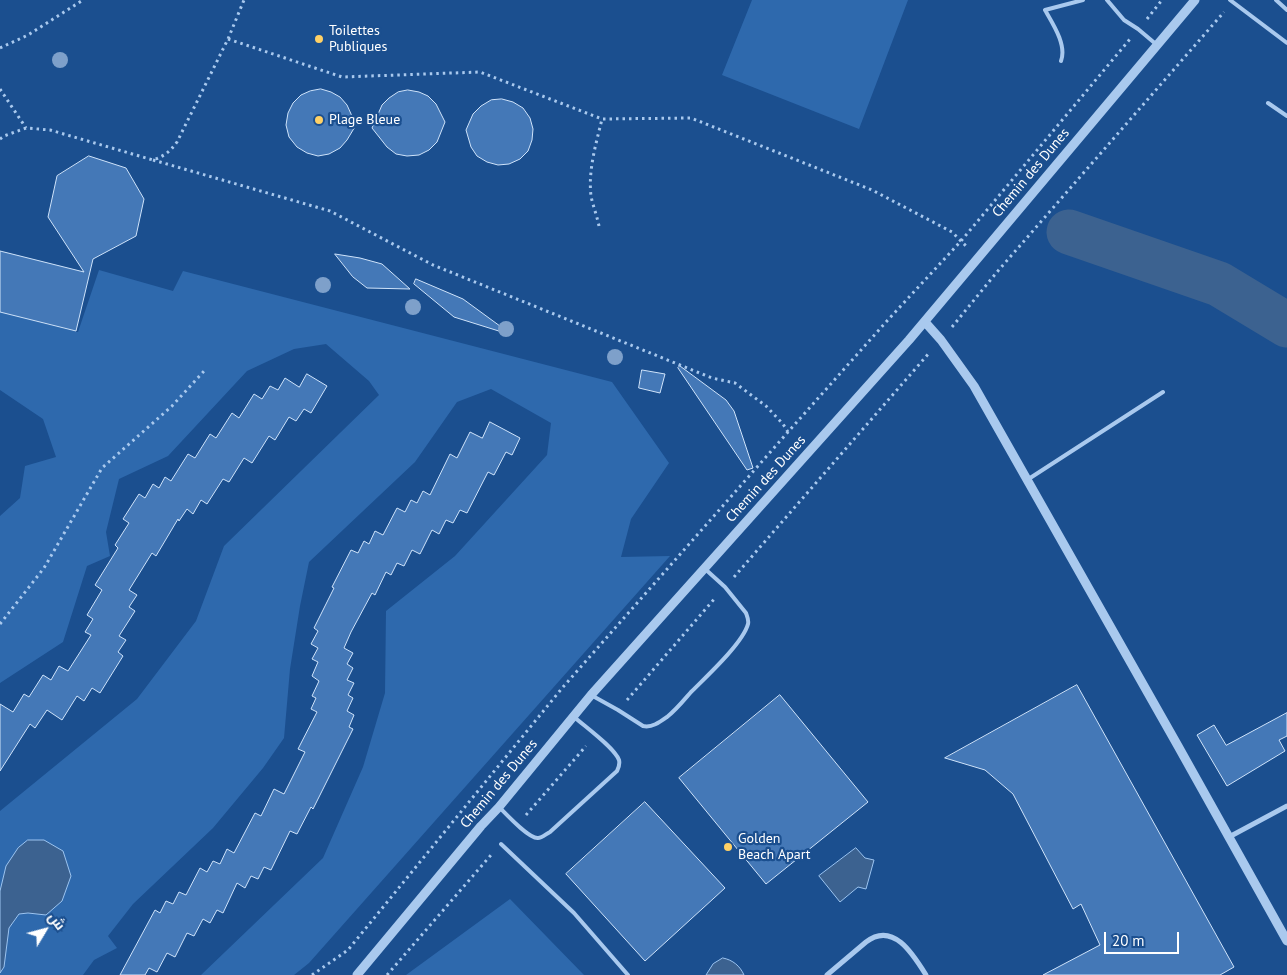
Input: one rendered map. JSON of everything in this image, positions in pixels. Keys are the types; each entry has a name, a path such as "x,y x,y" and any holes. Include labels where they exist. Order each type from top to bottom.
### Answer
{"street":[{"name":"Chemin des Dunes","path":"357,975 499,807 590,695 925,322 1195,0"},
{"path":"925,322 941,340 974,386 1287,940"},
{"path":"1229,837 1287,806"},
{"path":"827,975 872,937 889,935 896,938 902,944 920,964 926,975"}],"lane":[{"path":"1061,61 1062,49 1045,10 1082,0"},
{"path":"1107,0 1124,20 1158,46"},
{"path":"1276,0 1287,10"},
{"path":"1232,1 1287,43"},
{"path":"1268,103 1287,116"},
{"path":"1027,480 1163,392"},
{"path":"590,695 643,726 653,726 668,716 724,658 743,635 748,624 748,618 725,587 704,568"},
{"path":"499,807 517,825 533,837 538,838 544,836 617,771 620,762 618,757 572,716"},
{"path":"501,844 574,913 628,975"}],"path":[{"path":"0,48 28,35 83,0"},
{"path":"153,160 163,157 171,151 177,142 228,39 244,0"},
{"path":"312,975 348,950 563,687 886,322 961,241 1162,0"},
{"path":"618,710 941,340 997,272 1232,1"},
{"path":"228,39 342,77 480,72 602,119 691,118 872,190 952,232 961,241"},
{"path":"0,89 26,128"},
{"path":"599,226 591,195 591,170 602,119"},
{"path":"0,139 26,128 50,130 330,212 433,265 712,378 735,383 766,406 788,432"},
{"path":"0,624 44,568 102,468 172,406 205,370"},
{"path":"517,825 595,735"},
{"path":"387,975 501,844"}],"shaded area":[{"path":"752,0 908,0 859,129 722,75"},
{"path":"99,270 173,291 183,271 612,382 669,463 631,519 621,557 670,556 309,963 294,975 201,975 323,858 363,767 385,693 386,611 455,556 547,455 551,423 491,389 457,402 415,462 309,562 290,669 284,738 263,768 213,828 133,904 108,936 117,948 94,960 83,975 0,975 0,811 137,699 196,621 224,546 379,395 369,381 326,344 294,349 247,371 168,456 119,479 106,532 110,556 87,566 63,642 0,683 0,516 20,498 25,466 56,457 43,419 0,390 0,312 78,332"},
{"path":"28,840 44,840 63,851 71,876 62,901 46,915 19,914 9,928 4,967 0,973 0,891 6,866 18,848"},
{"path":"856,848 865,858 874,860 866,889 858,887 840,902 819,876"},
{"path":"510,899 584,975 406,975"},
{"path":"723,958 736,964 744,975 706,975 713,964"}],"building":[{"name":"Plage Bleue","path":"321,89 340,97 347,105 356,125 340,148 329,154 318,156 307,153 297,147 289,137 286,125 288,113 293,103 301,95"},
{"path":"408,90 428,96 436,104 445,122 437,142 429,150 419,155 407,156 396,154 387,147 372,128 382,105 398,92"},
{"path":"502,99 513,102 523,108 530,118 533,129 528,151 520,159 509,164 498,165 487,162 477,156 471,147 466,130 473,114 481,106 491,100"},
{"path":"89,156 126,168 144,199 136,236 93,259 76,331 0,312 0,251 84,272 48,217 57,176"},
{"path":"335,254 382,264 410,289 367,288 353,277"},
{"path":"416,279 463,299 504,329 502,332 454,317 414,284"},
{"path":"680,366 726,400 734,411 753,468 747,470 678,368"},
{"path":"642,370 665,374 660,393 639,388"},
{"path":"307,374 327,386 311,413 304,409 296,421 289,417 275,440 269,436 252,463 244,458 229,482 223,479 207,504 201,500 193,514 187,509 179,521 178,519 156,556 152,553 129,590 137,595 129,607 135,611 119,636 126,640 118,652 123,656 100,693 92,688 84,701 77,696 62,720 47,710 35,728 30,724 0,771 0,704 13,712 24,694 29,697 43,675 51,680 59,666 68,671 91,635 85,632 93,619 87,615 102,590 95,585 118,548 115,545 129,523 123,519 139,494 145,498 153,484 159,488 165,477 171,481 188,454 195,458 210,434 216,438 232,413 239,418 254,394 262,399 270,386 278,390 285,378 299,387"},
{"path":"490,422 520,438 512,455 506,452 494,475 488,472 467,513 460,510 453,523 446,520 439,534 432,530 420,554 412,550 404,566 397,563 391,575 386,572 375,595 372,593 351,632 344,648 353,653 347,664 353,668 347,680 354,683 348,695 353,698 347,711 354,715 349,727 353,729 313,809 311,807 297,834 290,831 271,870 264,867 258,879 251,876 245,888 237,883 223,913 217,910 210,923 203,919 194,936 187,933 175,957 167,953 157,972 149,968 145,975 120,975 155,910 160,913 166,901 173,904 179,892 186,895 200,868 207,872 213,861 220,864 227,849 234,853 255,813 261,816 274,789 284,794 305,752 298,749 317,712 311,709 316,698 312,696 319,681 312,676 318,662 312,659 318,648 311,644 318,631 314,628 351,550 358,553 364,541 369,544 375,531 383,535 397,508 405,512 411,500 417,503 423,491 430,495 450,454 457,458 470,432 482,438"},
{"path":"1077,685 1234,967 1220,975 1043,975 1100,945 1081,904 1073,909 1013,794 985,770 945,758"},
{"path":"780,695 868,802 766,884 679,778"},
{"path":"1287,713 1287,736 1279,740 1285,751 1227,786 1197,735 1214,725 1226,745"},
{"path":"645,802 725,888 645,961 566,874"}],"waterway":[{"path":"1069,232 1219,284 1287,325"}],"place":[{"name":"Toilettes Publiques","path":"319,39"},
{"name":"Plage Bleue","path":"319,120"},
{"name":"Golden Beach Apart","path":"728,847"}]}
